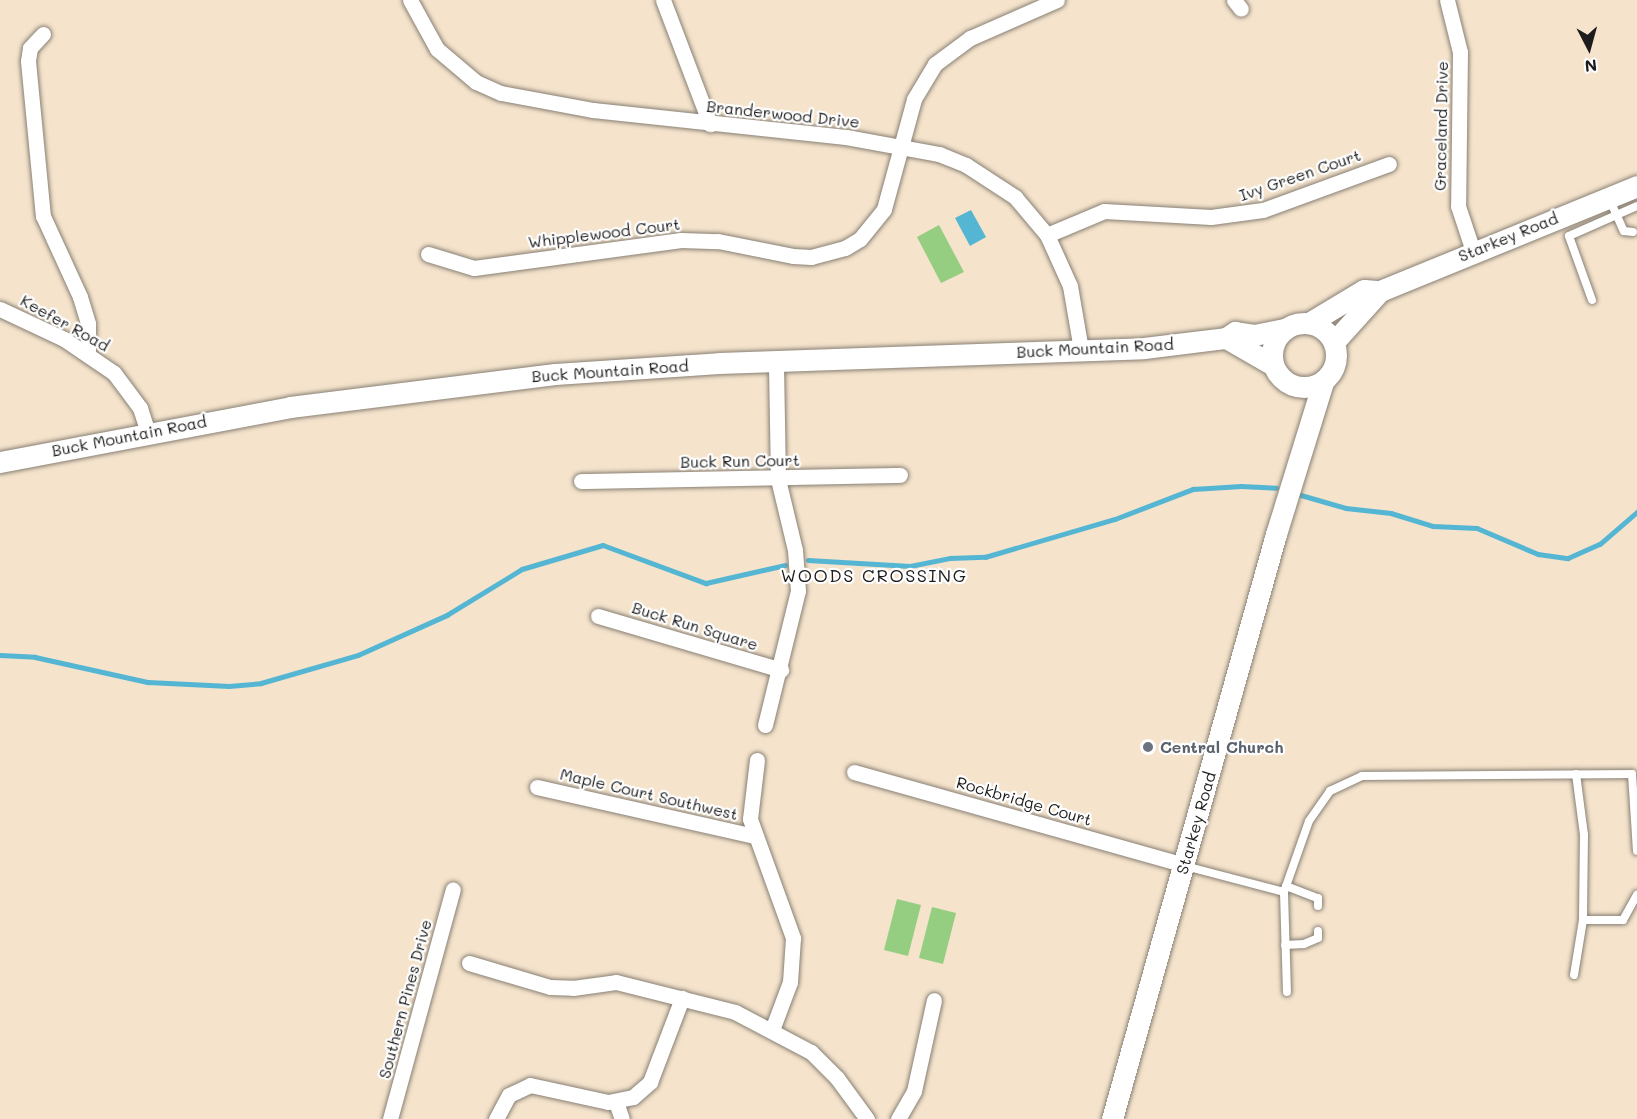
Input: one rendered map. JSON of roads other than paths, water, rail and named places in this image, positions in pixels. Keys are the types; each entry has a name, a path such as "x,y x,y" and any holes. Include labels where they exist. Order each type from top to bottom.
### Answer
{"main road":[{"name":"Starkey Road","path":"1334,342 1380,291 1473,252 1612,206 1637,186"},
{"name":"Starkey Road","path":"1309,323 1364,290 1380,291"},
{"path":"1273,365 1274,345 1286,329 1309,323 1319,327 1334,342 1335,364 1323,382 1303,388 1292,385"},
{"name":"Buck Mountain Road","path":"0,462 148,432 414,389 555,374 776,362 1081,350 1226,338 1236,332 1254,335 1286,329"},
{"path":"1226,338 1273,365 1292,385 1310,423"},
{"name":"Starkey Road","path":"1112,1119 1323,382"}],"street":[{"name":"Branderwood Drive","path":"410,0 437,49 476,82 501,93 593,110 846,137 939,154 988,177 1030,213 1047,236 1070,286 1081,350"},
{"path":"663,0 710,124"},
{"name":"Whipplewood Court","path":"428,254 474,268 681,240 726,242 793,256 828,254 860,238 873,225 891,192 914,99 935,64 970,38 1057,0"},
{"name":"Graceland Drive","path":"1447,0 1460,52 1458,206 1473,252"},
{"path":"43,34 30,48 28,61 43,216 80,297 88,324 88,353"},
{"name":"Ivy Green Court","path":"1047,236 1104,211 1211,217 1263,210 1389,164"},
{"name":"Keefer Road","path":"0,309 88,353 128,388 148,432"},
{"path":"765,725 781,670 798,591 795,550 778,479 776,362"},
{"name":"Buck Run Court","path":"581,481 900,475"},
{"name":"Buck Run Square","path":"598,616 781,670"},
{"path":"757,760 750,800 754,836 788,916 793,939 790,982 772,1030"},
{"name":"Rockbridge Court","path":"854,772 1184,865"},
{"name":"Maple Court Southwest","path":"537,787 754,836"},
{"name":"Southern Pines Drive","path":"390,1119 453,888"},
{"path":"469,963 559,989 616,982 735,1012 772,1030 819,1059 867,1119"},
{"path":"496,1119 509,1095 530,1085 616,1102 633,1097 650,1083 682,998"},
{"path":"898,1119 914,1091 934,1000"},
{"path":"616,1102 622,1119"}],"lane":[{"path":"1592,300 1569,236 1612,206 1637,206"},
{"path":"1612,206 1624,231 1633,232"},
{"path":"1574,975 1583,920 1584,835 1576,774"},
{"path":"1287,992 1285,889 1309,821 1330,791 1362,776 1632,774 1637,851"},
{"path":"1184,865 1318,898 1318,906"},
{"path":"1583,920 1623,920 1637,895"},
{"path":"1286,945 1304,944 1318,938 1318,932"}],"water":[{"path":"971,210 986,237 970,246 955,218"}],"waterway":[{"path":"808,560 910,566 950,558 985,557 1115,519 1193,489 1241,486 1276,488"},
{"path":"1301,495 1346,508 1391,513 1433,526 1477,528 1538,554 1568,558 1600,544 1637,512"},
{"path":"0,655 35,657 148,682 229,686 261,683 358,655 447,615 522,569 603,545 706,583 785,565"}],"place":[{"name":"Central Church","path":"1148,747"}],"district":[{"name":"WOODS CROSSING","path":"874,575"}]}
